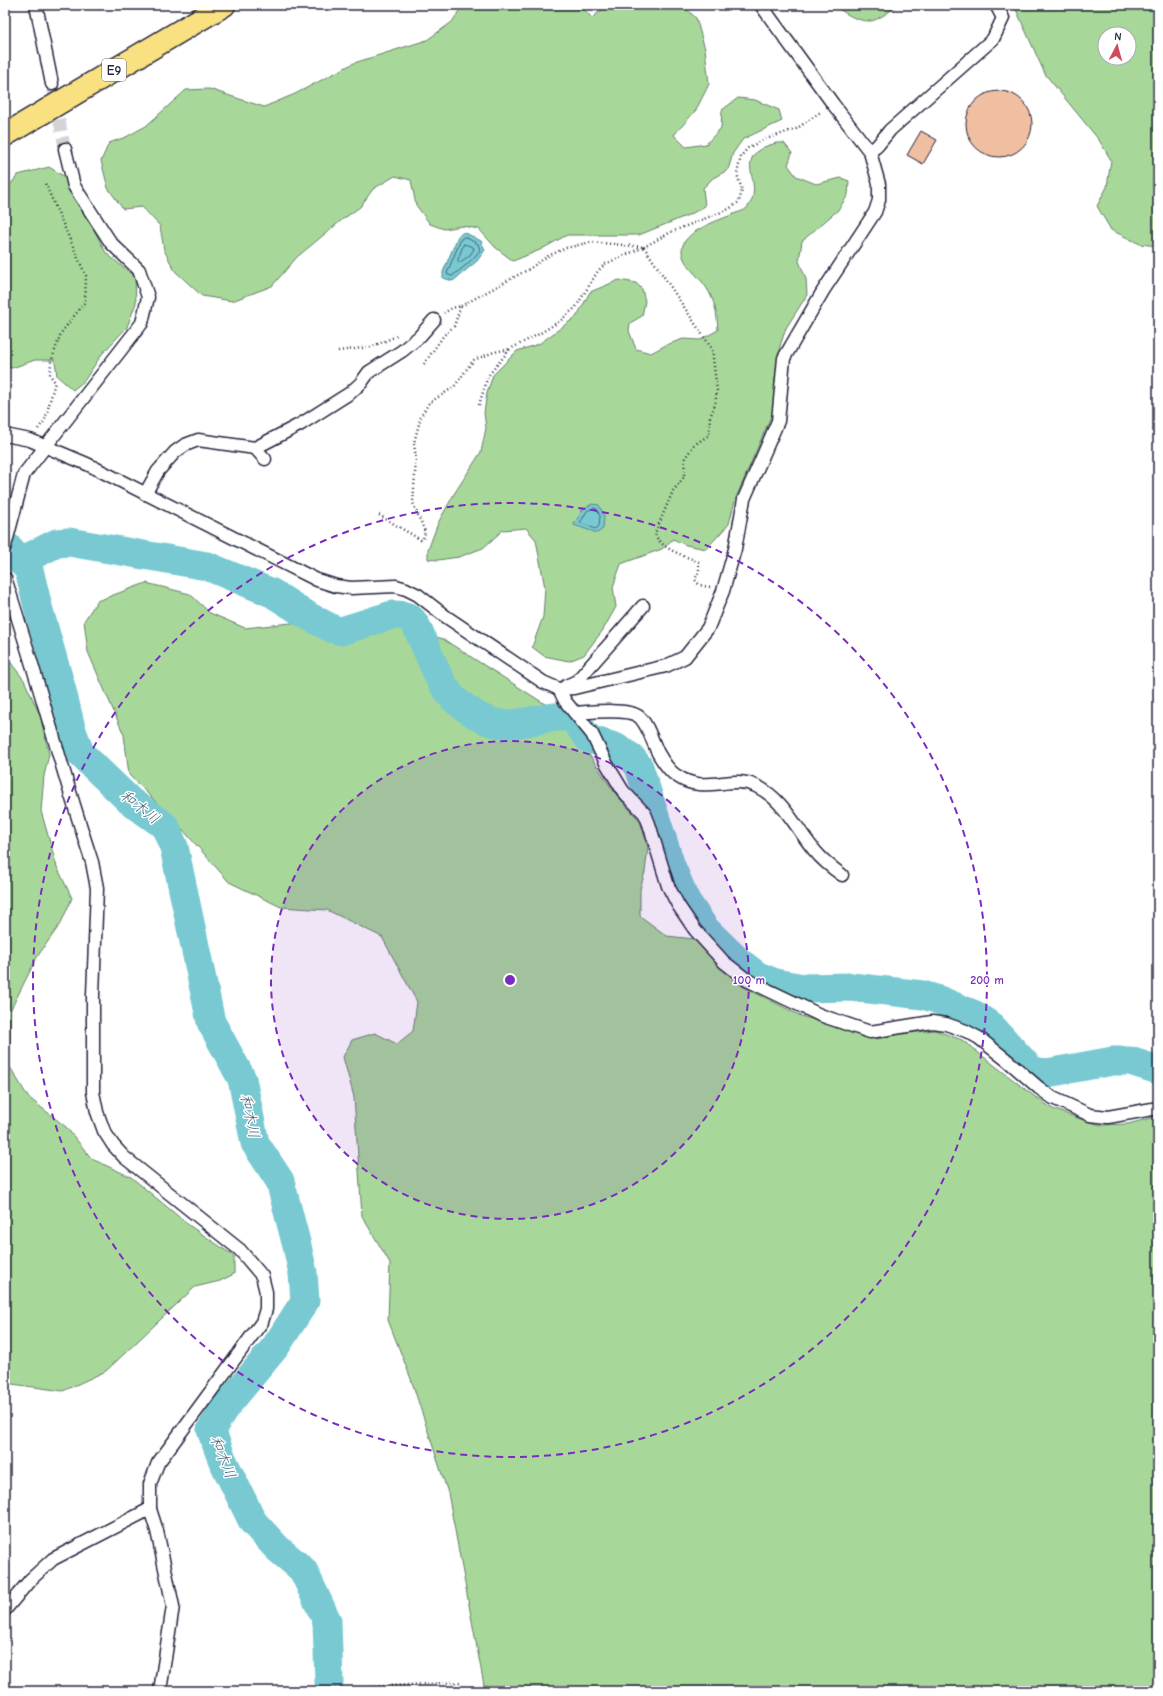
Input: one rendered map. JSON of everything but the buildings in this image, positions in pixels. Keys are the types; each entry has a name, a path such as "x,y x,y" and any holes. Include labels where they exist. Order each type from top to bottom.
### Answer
{"highway":[{"name":"E9","path":"5,135 224,5"}],"street":[{"path":"36,5 52,84"},
{"path":"5,434 30,440 45,448 87,464 317,580 336,586 351,588 391,586 406,589 418,595 452,621 543,682 559,689 574,688 666,666 685,657 708,628 723,591 735,549 744,498 778,421 784,358 823,291 875,212 879,200 880,184 870,152 761,5"},
{"path":"870,152 878,145 890,130 993,39 1003,18 996,5"},
{"path":"5,546 24,474 142,323 148,297 139,270 111,243 74,186 65,149"},
{"path":"145,494 158,471 175,452 184,445 198,440 255,448 301,424 350,393 361,383 369,372 402,351 419,337 434,320"},
{"path":"255,448 265,459"},
{"path":"5,578 92,862 97,888 93,995 93,1092 97,1112 104,1131 112,1145 124,1158 240,1250 262,1276 266,1292 266,1309 262,1322 158,1463 150,1484 150,1509 157,1531 173,1606 160,1691"},
{"path":"559,689 576,681 643,606"},
{"path":"559,689 565,701 592,734 606,763 623,791 644,814 649,824 668,886 678,905 695,930 724,962 747,980 820,1015 870,1032 932,1022 946,1024 966,1031 991,1047 1053,1098 1090,1115 1108,1117 1158,1108"},
{"path":"575,713 622,711 638,716 646,727 658,754 676,775 688,783 707,786 742,782 757,786 772,796 787,812 814,850 826,864 842,875"},
{"path":"5,1610 30,1580 53,1558 150,1509"}],"path":[{"path":"378,515 421,540 424,539 425,532 413,503 416,459 414,443 421,416 429,403 454,387 474,360 494,352 510,349 560,321 576,307 598,270 605,264 644,247 671,232 729,209 739,202 742,190 737,174 741,156 748,148 763,140 796,129 833,104"},
{"path":"30,440 45,420 55,382 50,376 51,362 55,347 62,333 85,302 86,276 44,181"},
{"path":"461,306 529,269 548,256 566,248 591,242 644,247"},
{"path":"644,247 712,349 717,391 715,405 710,417 709,435 694,445 685,458 684,477 673,491 655,533 656,538 669,549 699,562 699,572 695,579 697,583 723,591"},
{"path":"338,351 371,347 402,333"},
{"path":"479,405 488,376 510,349"},
{"path":"267,1691 316,1690 462,1682"}],"green space":[{"path":"463,5 580,5 592,18 608,5 682,5 696,18 705,49 709,84 696,110 674,135 686,147 706,144 721,128 722,110 738,98 755,100 779,110 782,121 743,139 733,153 728,170 713,178 703,188 705,206 691,214 639,235 567,235 540,250 513,261 495,247 479,229 462,226 444,229 430,224 416,205 411,180 395,176 373,189 360,207 297,257 272,286 232,301 202,296 175,271 164,250 160,226 142,207 123,209 108,188 101,161 109,143 126,137 146,126 186,90 209,89 264,107 295,94 354,63 427,40 452,22"},
{"path":"833,5 898,5 881,17 871,21 866,21 855,18"},
{"path":"1014,5 1158,5 1158,246 1140,244 1111,230 1097,206 1107,187 1111,160 1099,140 1045,74"},
{"path":"776,143 784,143 792,153 788,165 796,176 816,184 841,178 849,181 848,195 838,210 802,241 799,261 806,279 807,295 786,328 780,346 781,363 772,414 735,500 729,524 706,549 686,545 673,539 662,549 621,564 613,587 616,607 603,630 584,655 569,661 544,656 532,647 543,617 545,588 536,540 526,528 503,530 483,548 459,557 438,560 428,559 428,550 438,523 454,494 481,452 486,428 484,413 487,393 493,375 517,351 539,344 577,316 590,292 619,280 636,283 642,289 645,301 642,316 630,323 629,331 636,349 651,353 666,345 683,339 700,340 718,330 712,297 703,283 685,261 682,252 683,245 687,238 694,232 747,208 752,200 754,192 751,169 753,156 759,150"},
{"path":"49,167 65,177 69,191 90,222 106,253 135,277 136,303 127,327 102,354 84,381 73,390 57,376 55,360 35,360 12,368 5,367 5,191 18,175"},
{"path":"146,583 190,594 210,613 245,628 300,622 396,625 443,639 545,704 586,750 615,793 640,821 648,847 645,872 640,889 640,916 667,936 694,939 742,986 801,1016 878,1039 900,1034 935,1030 962,1040 1053,1109 1083,1120 1101,1125 1128,1124 1158,1116 1158,1691 501,1691 484,1685 448,1493 411,1379 388,1320 390,1263 362,1216 354,1097 343,1057 352,1040 375,1033 397,1044 413,1031 417,1002 382,937 327,910 281,907 229,882 176,822 129,775 124,735 88,652 84,621 97,601"},
{"path":"5,655 24,680 40,715 49,754 44,776 41,811 57,867 72,898 61,923 37,957 10,1011 10,1067 28,1097 66,1127 92,1159 131,1177 190,1226 234,1256 234,1274 220,1281 195,1287 106,1371 63,1391 5,1383"}],"water":[{"path":"464,232 481,241 485,250 477,261 453,281 443,278 443,272 458,236"},
{"path":"592,504 599,505 604,516 603,529 597,533 574,525 583,509"}],"waterway":[{"path":"21,561 57,543 69,542 207,566 272,593 310,617 333,629 341,631 392,615 408,617 418,629 444,686 453,698 470,711 484,719 496,723 509,724 545,718 572,717 589,739 615,747 631,757 639,767 671,866 686,901 705,929 738,961 758,976 775,983 804,988 851,987 923,995 939,1000 975,1015 991,1026 1032,1071 1047,1073 1113,1061 1130,1061 1158,1070"},
{"name":"和木川","path":"9,548 29,570 71,728 80,753 130,801 165,826 174,847 211,1022 242,1079 255,1143 280,1181 303,1273 305,1301 276,1346 223,1410 211,1430 222,1459 253,1522 277,1548 303,1570 327,1621 329,1682"}],"tunnel":[{"path":"52,84 65,149"}]}
